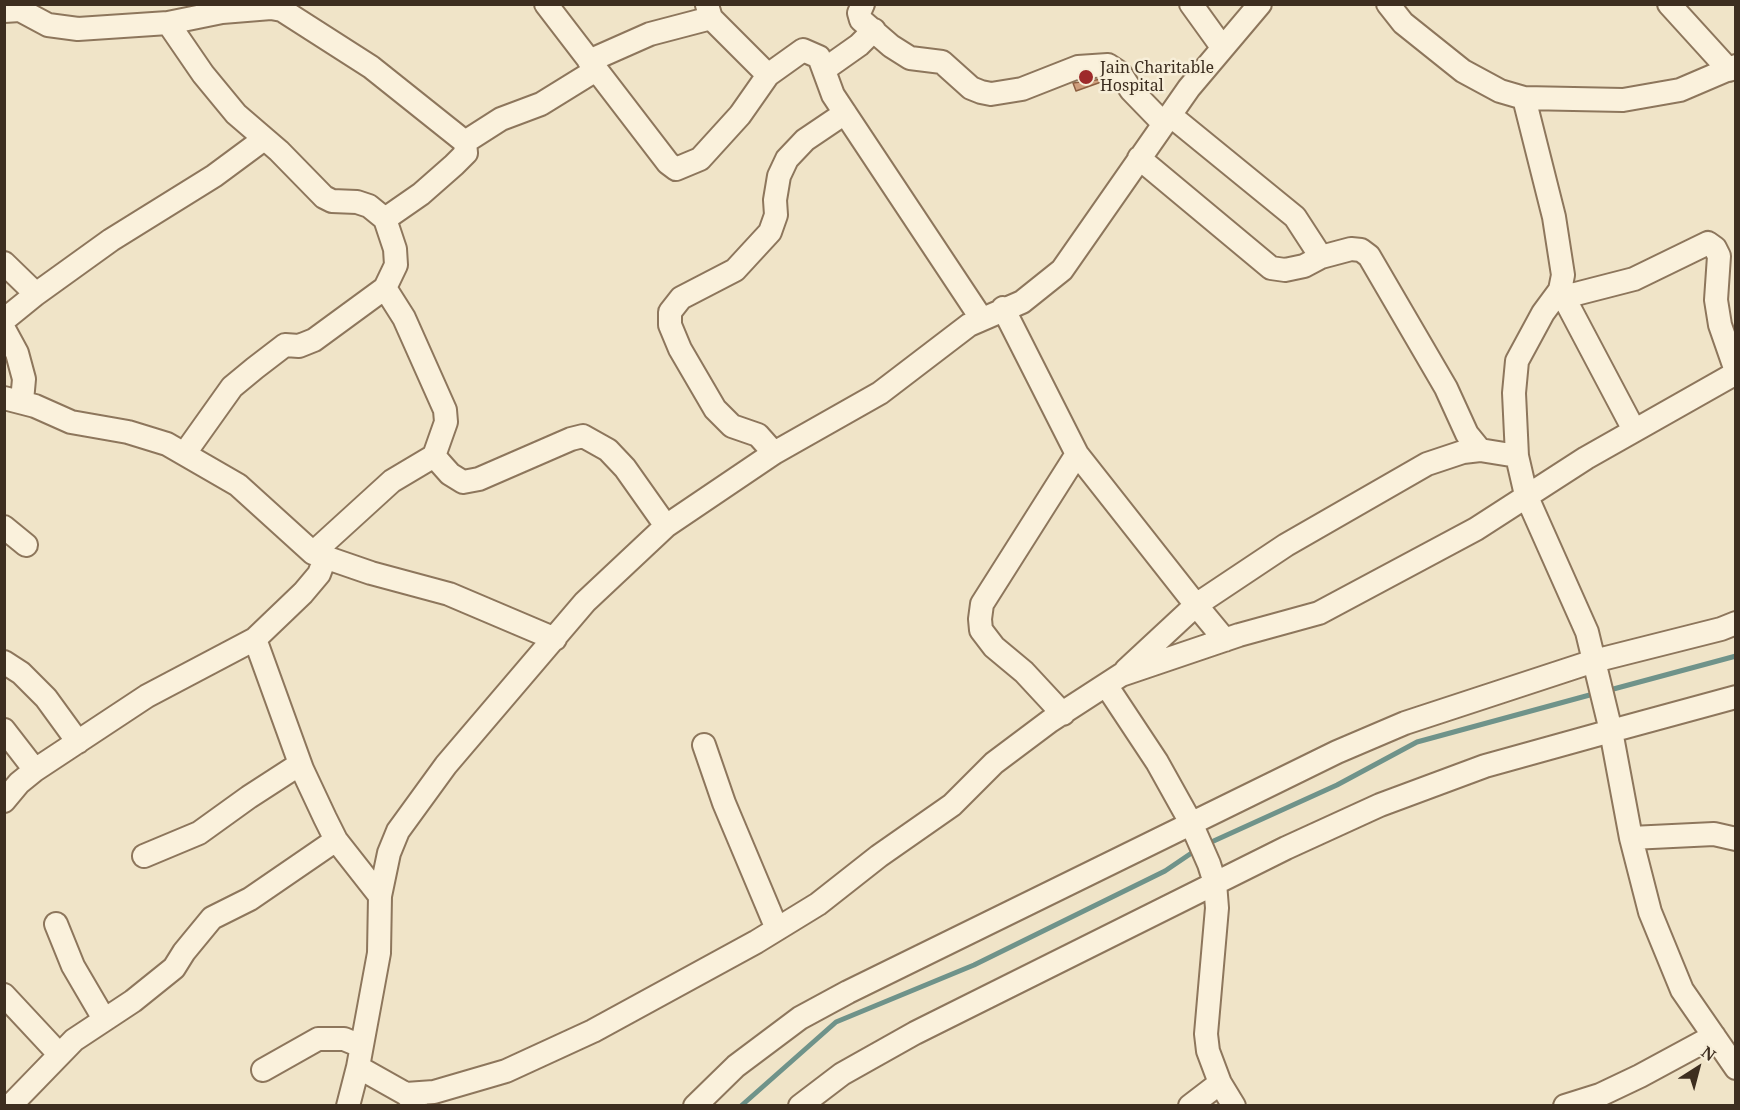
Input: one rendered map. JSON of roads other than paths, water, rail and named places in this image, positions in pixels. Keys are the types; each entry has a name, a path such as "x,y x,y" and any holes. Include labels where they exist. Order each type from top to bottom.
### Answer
{"street":[{"path":"546,4 668,163 676,169 700,159 740,115 768,75 803,50 819,57 833,95 981,318"},
{"path":"863,4 859,13 861,20 891,46 910,58 942,62 971,88 981,92 991,94 1022,88 1078,67 1108,64 1120,73 1131,90 1166,119 1294,217 1321,256"},
{"path":"1191,4 1222,47"},
{"path":"348,1106 380,953 380,896 389,853 398,831 446,765 593,594 666,526 774,453 880,393 981,318 1022,302 1062,270 1122,187 1166,119 1222,47 1260,4"},
{"path":"1388,4 1402,22 1463,71 1500,91 1524,98 1623,100 1680,90 1732,68 1669,4"},
{"path":"4,11 20,10 48,25 78,29 168,23 222,12 272,8 282,10 371,68 465,142 466,153 454,165 421,194 385,219"},
{"path":"465,142 501,119 541,104 593,65 651,34 709,11 768,75"},
{"path":"168,23 203,74 236,114 324,197 332,201 357,202 369,206 385,219 395,249 396,265 385,288 314,340 299,346 285,345 255,368 225,395 185,453"},
{"path":"825,69 859,45 874,30"},
{"path":"1524,98 1560,244 1562,293 1634,430"},
{"path":"774,453 758,435 732,426 715,409 680,349 670,325 670,312 681,298 735,270 770,232 776,215 775,200 779,176 787,159 805,141 845,113"},
{"path":"4,321 36,294 111,240 214,176 264,139"},
{"path":"1139,158 1270,268 1285,270 1304,266 1321,256 1351,249 1361,250 1369,256 1446,388 1467,434 1480,450"},
{"path":"1114,680 1225,640 1319,613 1476,529 1526,495 1736,372 1718,317 1715,290 1720,265 1719,256 1715,248 1708,243 1634,279 1562,293 1543,313 1517,361 1515,393 1517,456 1526,495 1587,632 1610,722 1631,838 1650,912 1682,990 1736,1068"},
{"path":"4,262 36,294"},
{"path":"4,801 19,783 35,770 147,696 255,639 303,593 319,574 319,556 392,481 434,456 446,422 445,410 404,318 385,288"},
{"path":"1003,308 1077,454 1225,640"},
{"path":"4,329 24,379 14,400 72,422 128,432 185,453 246,491 319,556 449,594 555,639"},
{"path":"434,456 450,474 463,482 479,479 571,439 584,436 608,450 625,468 666,526"},
{"path":"263,1070 318,1039 344,1039 359,1057 411,1100 506,1071 593,1031 818,904 879,856 952,805 994,763 1114,680 1196,605 1286,545 1427,464 1480,450 1517,456"},
{"path":"1063,714 1024,672 994,647 981,630 980,619 982,604 1077,454"},
{"path":"4,526 26,545"},
{"path":"800,1106 842,1074 915,1034 1204,853 1337,752 1405,723 1736,623"},
{"path":"255,639 300,764 336,840 380,896"},
{"path":"4,662 21,673 46,698 78,742"},
{"path":"1114,680 1204,853 1215,945 1206,1034 1208,1051 1220,1083 1234,1106"},
{"path":"695,1106 736,1066 800,1018 848,992 1204,853 1390,801 1610,722 1736,697"},
{"path":"4,730 35,770"},
{"path":"704,745 724,803 777,928"},
{"path":"144,856 199,833 249,796 300,764"},
{"path":"1631,838 1714,834 1736,839"},
{"path":"10,1106 59,1054 104,1018 133,1001 174,968 212,918 250,899 336,840"},
{"path":"56,924 73,966 104,1018"},
{"path":"4,995 59,1054"},
{"path":"1565,1106 1600,1095 1714,1036"},
{"path":"1190,1106 1220,1083"}],"waterway":[{"path":"1606,691 1736,656"},
{"path":"1207,844 1337,785 1417,742 1597,693"},
{"path":"741,1106 836,1022 974,965 1165,871 1196,850"}],"place":[{"name":"Jain Charitable Hospital","path":"1086,77"}]}
